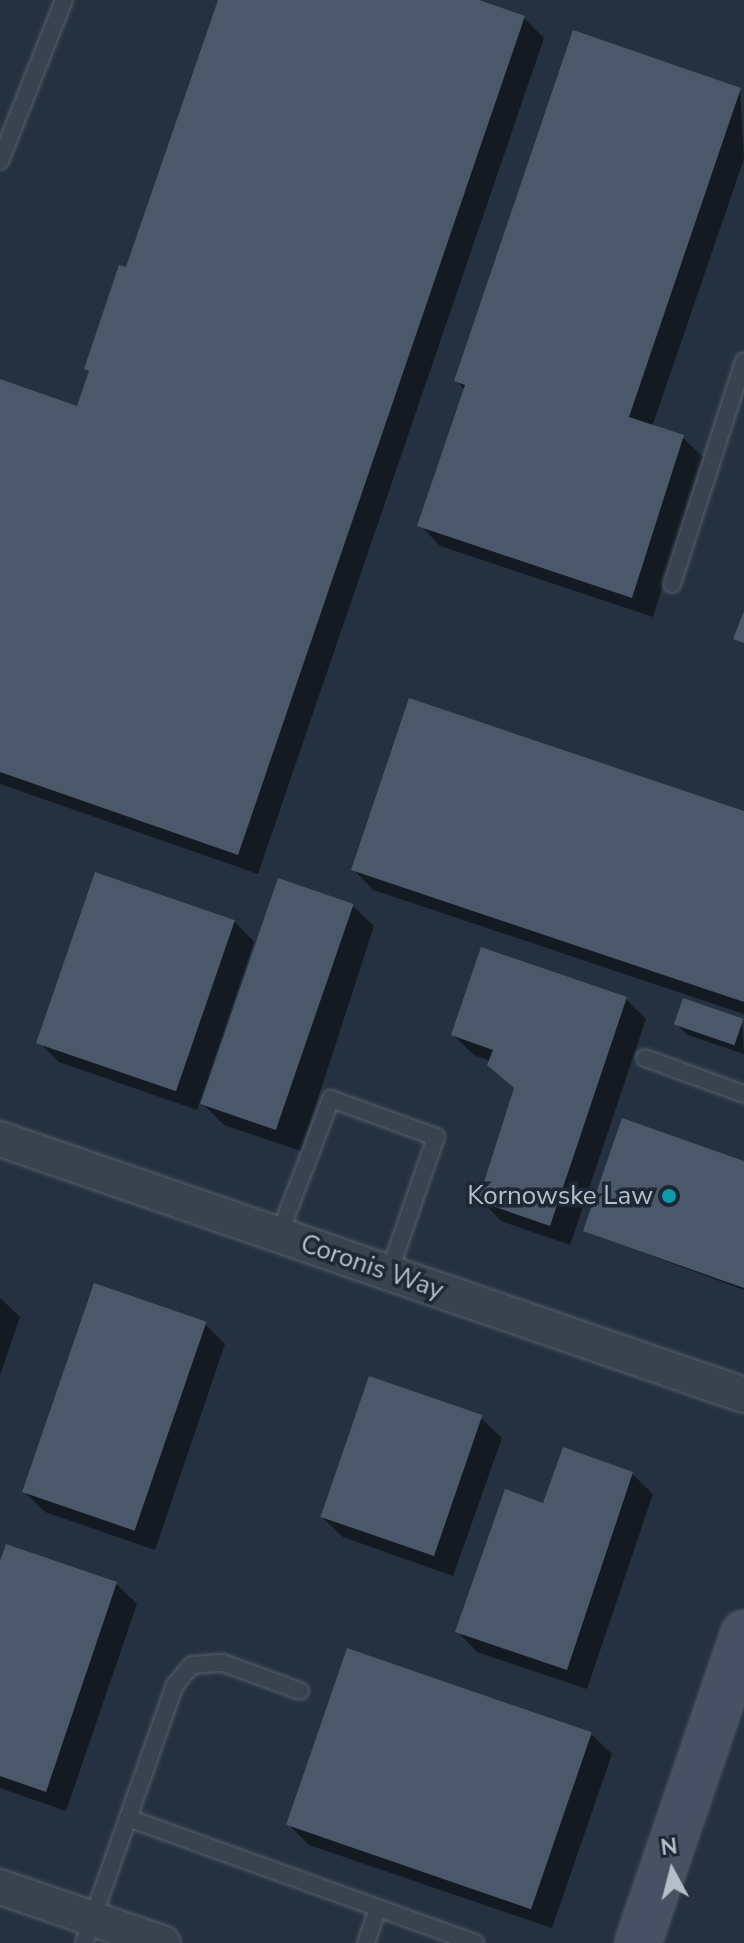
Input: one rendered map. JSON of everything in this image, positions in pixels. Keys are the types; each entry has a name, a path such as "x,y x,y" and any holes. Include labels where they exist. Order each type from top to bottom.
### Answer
{"street":[{"name":"Coronis Way","path":"0,1139 744,1395"},
{"path":"638,1943 744,1634"},
{"path":"0,1887 88,1931 163,1943"}],"lane":[{"path":"0,161 64,0"},
{"path":"672,584 744,361"},
{"path":"645,1058 744,1094"},
{"path":"279,1235 331,1099 436,1137 389,1273"},
{"path":"88,1931 175,1685 192,1665 223,1663 300,1691"},
{"path":"128,1818 475,1943"},
{"path":"366,1943 378,1908"}],"building":[{"path":"218,0 479,0 525,16 238,855 0,772 0,379 77,406 89,371 84,369 119,265 126,267"},
{"path":"573,30 741,88 629,417 684,435 632,598 417,526 465,385 454,381"},
{"path":"744,611 744,643 733,639"},
{"path":"409,698 744,811 744,1002 351,870"},
{"path":"95,872 235,920 176,1091 36,1043"},
{"path":"278,878 354,904 276,1130 200,1104"},
{"path":"481,947 627,997 550,1226 478,1201 514,1088 487,1065 493,1050 451,1035"},
{"path":"683,998 744,1019 734,1045 674,1024"},
{"name":"Kornowske Law","path":"622,1118 744,1161 744,1288 583,1231"},
{"path":"94,1283 207,1322 135,1531 22,1492"},
{"path":"369,1376 482,1415 434,1556 320,1517"},
{"path":"563,1447 633,1472 567,1670 455,1632 505,1489 543,1503"},
{"path":"6,1544 117,1582 46,1792 0,1776 0,1561"},
{"path":"347,1648 592,1732 531,1909 286,1825"}],"place":[{"name":"Kornowske Law","path":"669,1196"}]}
